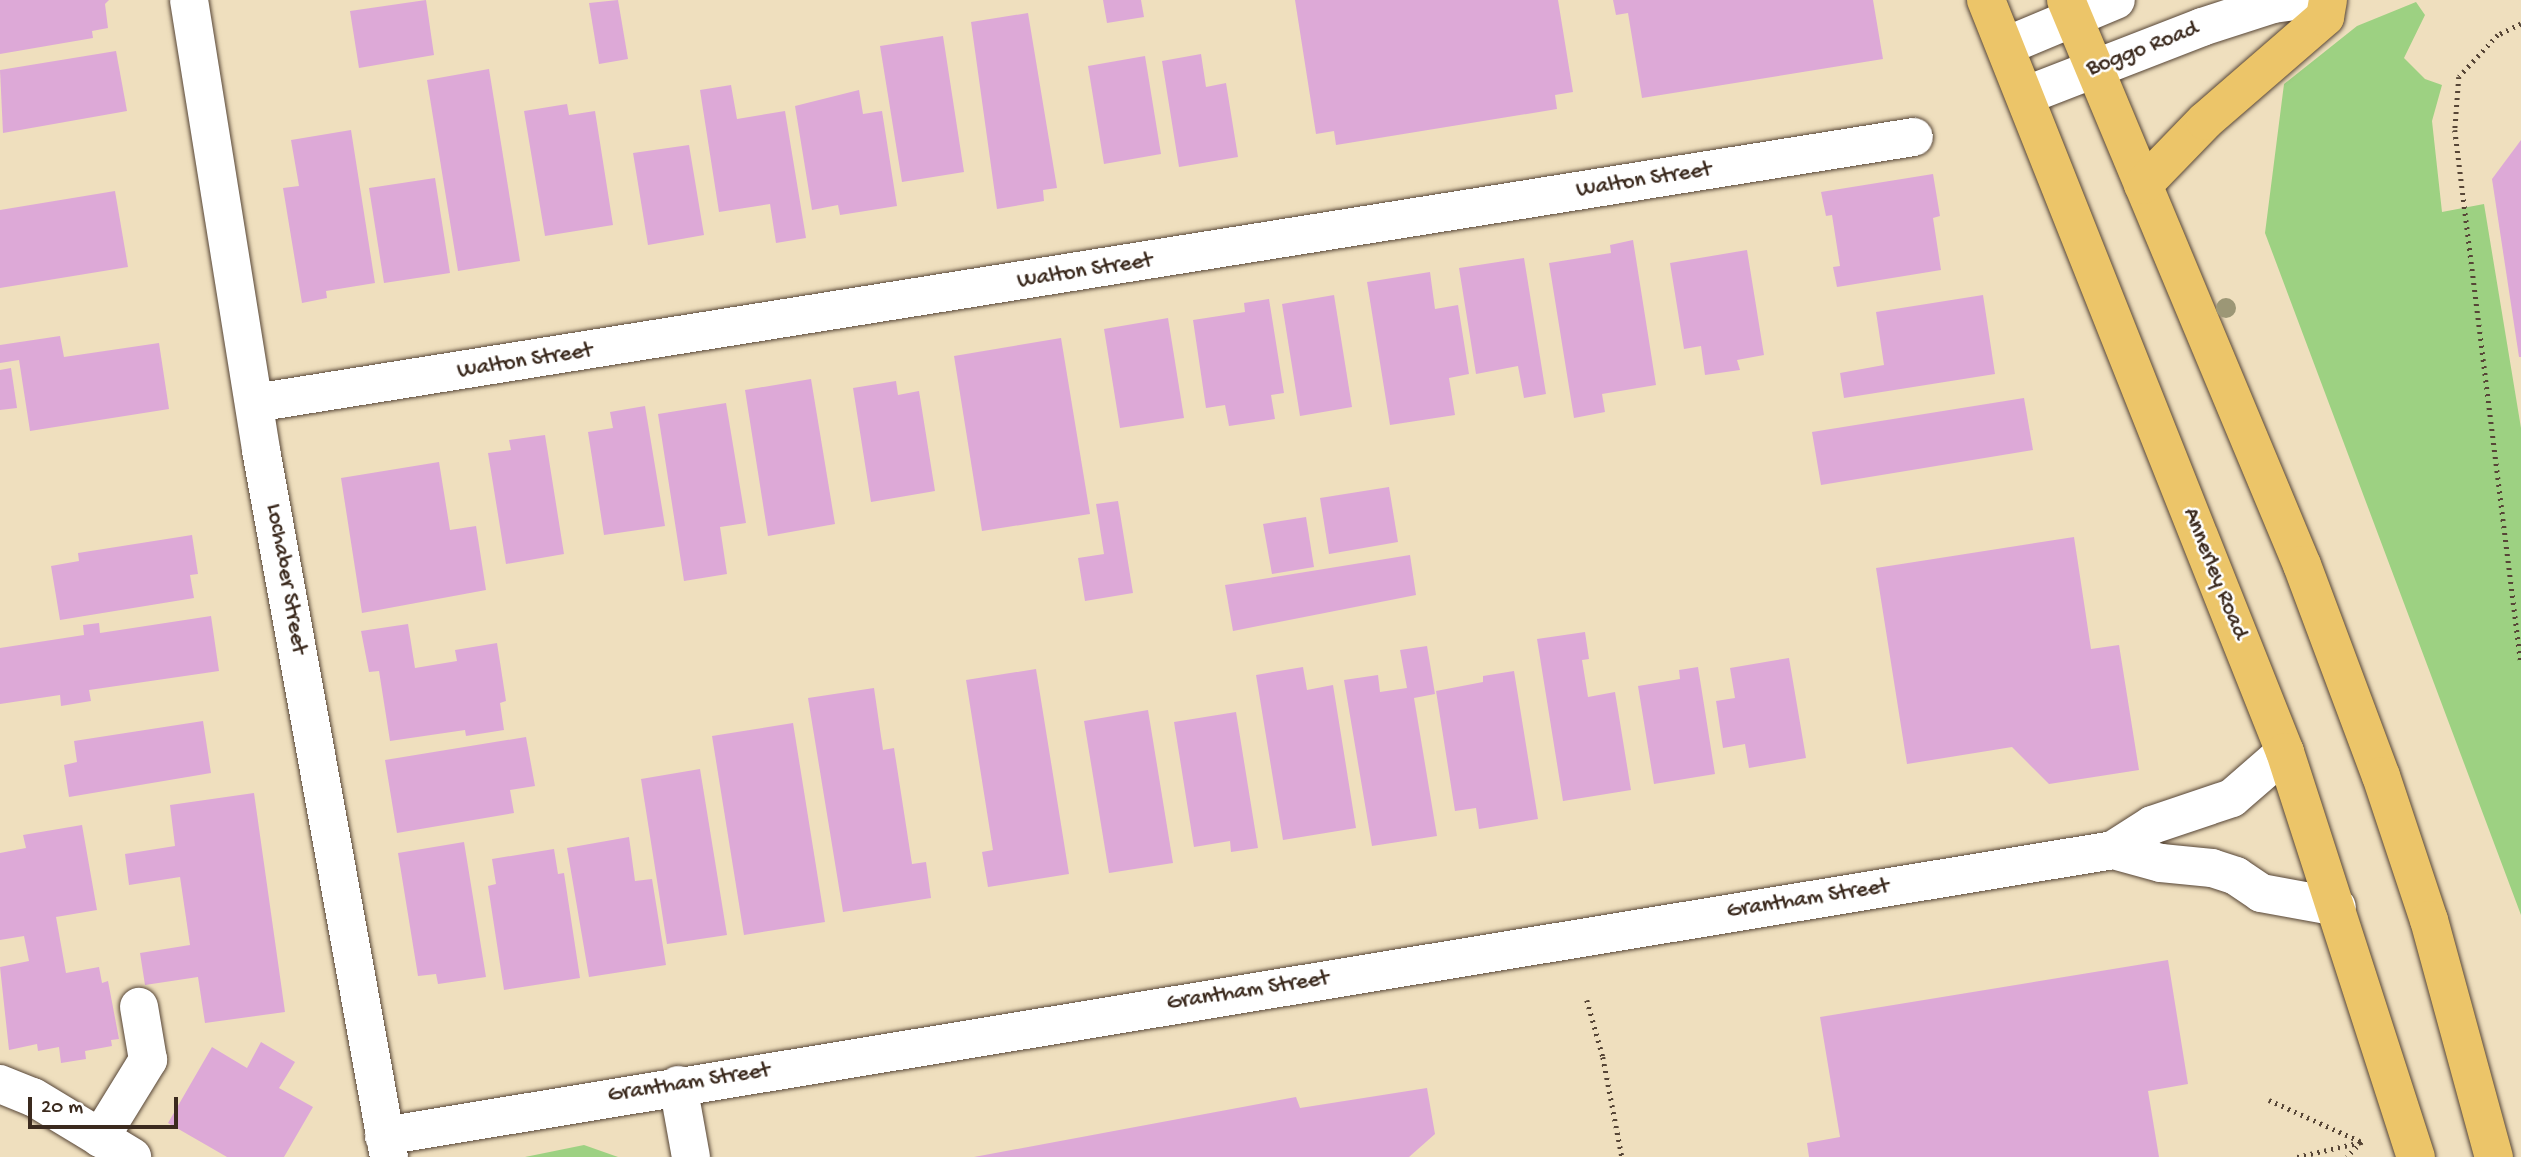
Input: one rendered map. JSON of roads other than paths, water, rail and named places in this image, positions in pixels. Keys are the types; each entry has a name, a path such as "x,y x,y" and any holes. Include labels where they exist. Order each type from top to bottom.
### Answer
{"main road":[{"name":"Annerley Road","path":"1986,0 2285,752 2416,1157"},
{"path":"2143,185 2205,121 2325,17 2328,0"},
{"path":"2070,8 2302,565 2381,776 2430,920 2494,1157"}],"street":[{"name":"Lochaber Street","path":"189,0 255,403 387,1147"},
{"path":"2006,46 2070,8 2116,0"},
{"name":"Boggo Road","path":"2026,95 2273,4 2301,0"},
{"name":"Walton Street","path":"255,403 1914,138"},
{"name":"Grantham Street","path":"387,1147 678,1085 2113,850 2152,825 2232,798 2285,752"},
{"name":"Grantham Street","path":"2113,850 2161,863 2212,868 2236,877 2261,893 2337,907"},
{"path":"100,1138 148,1060 139,1007"},
{"path":"0,1084 33,1097 132,1157"},
{"path":"678,1085 691,1157"}]}
